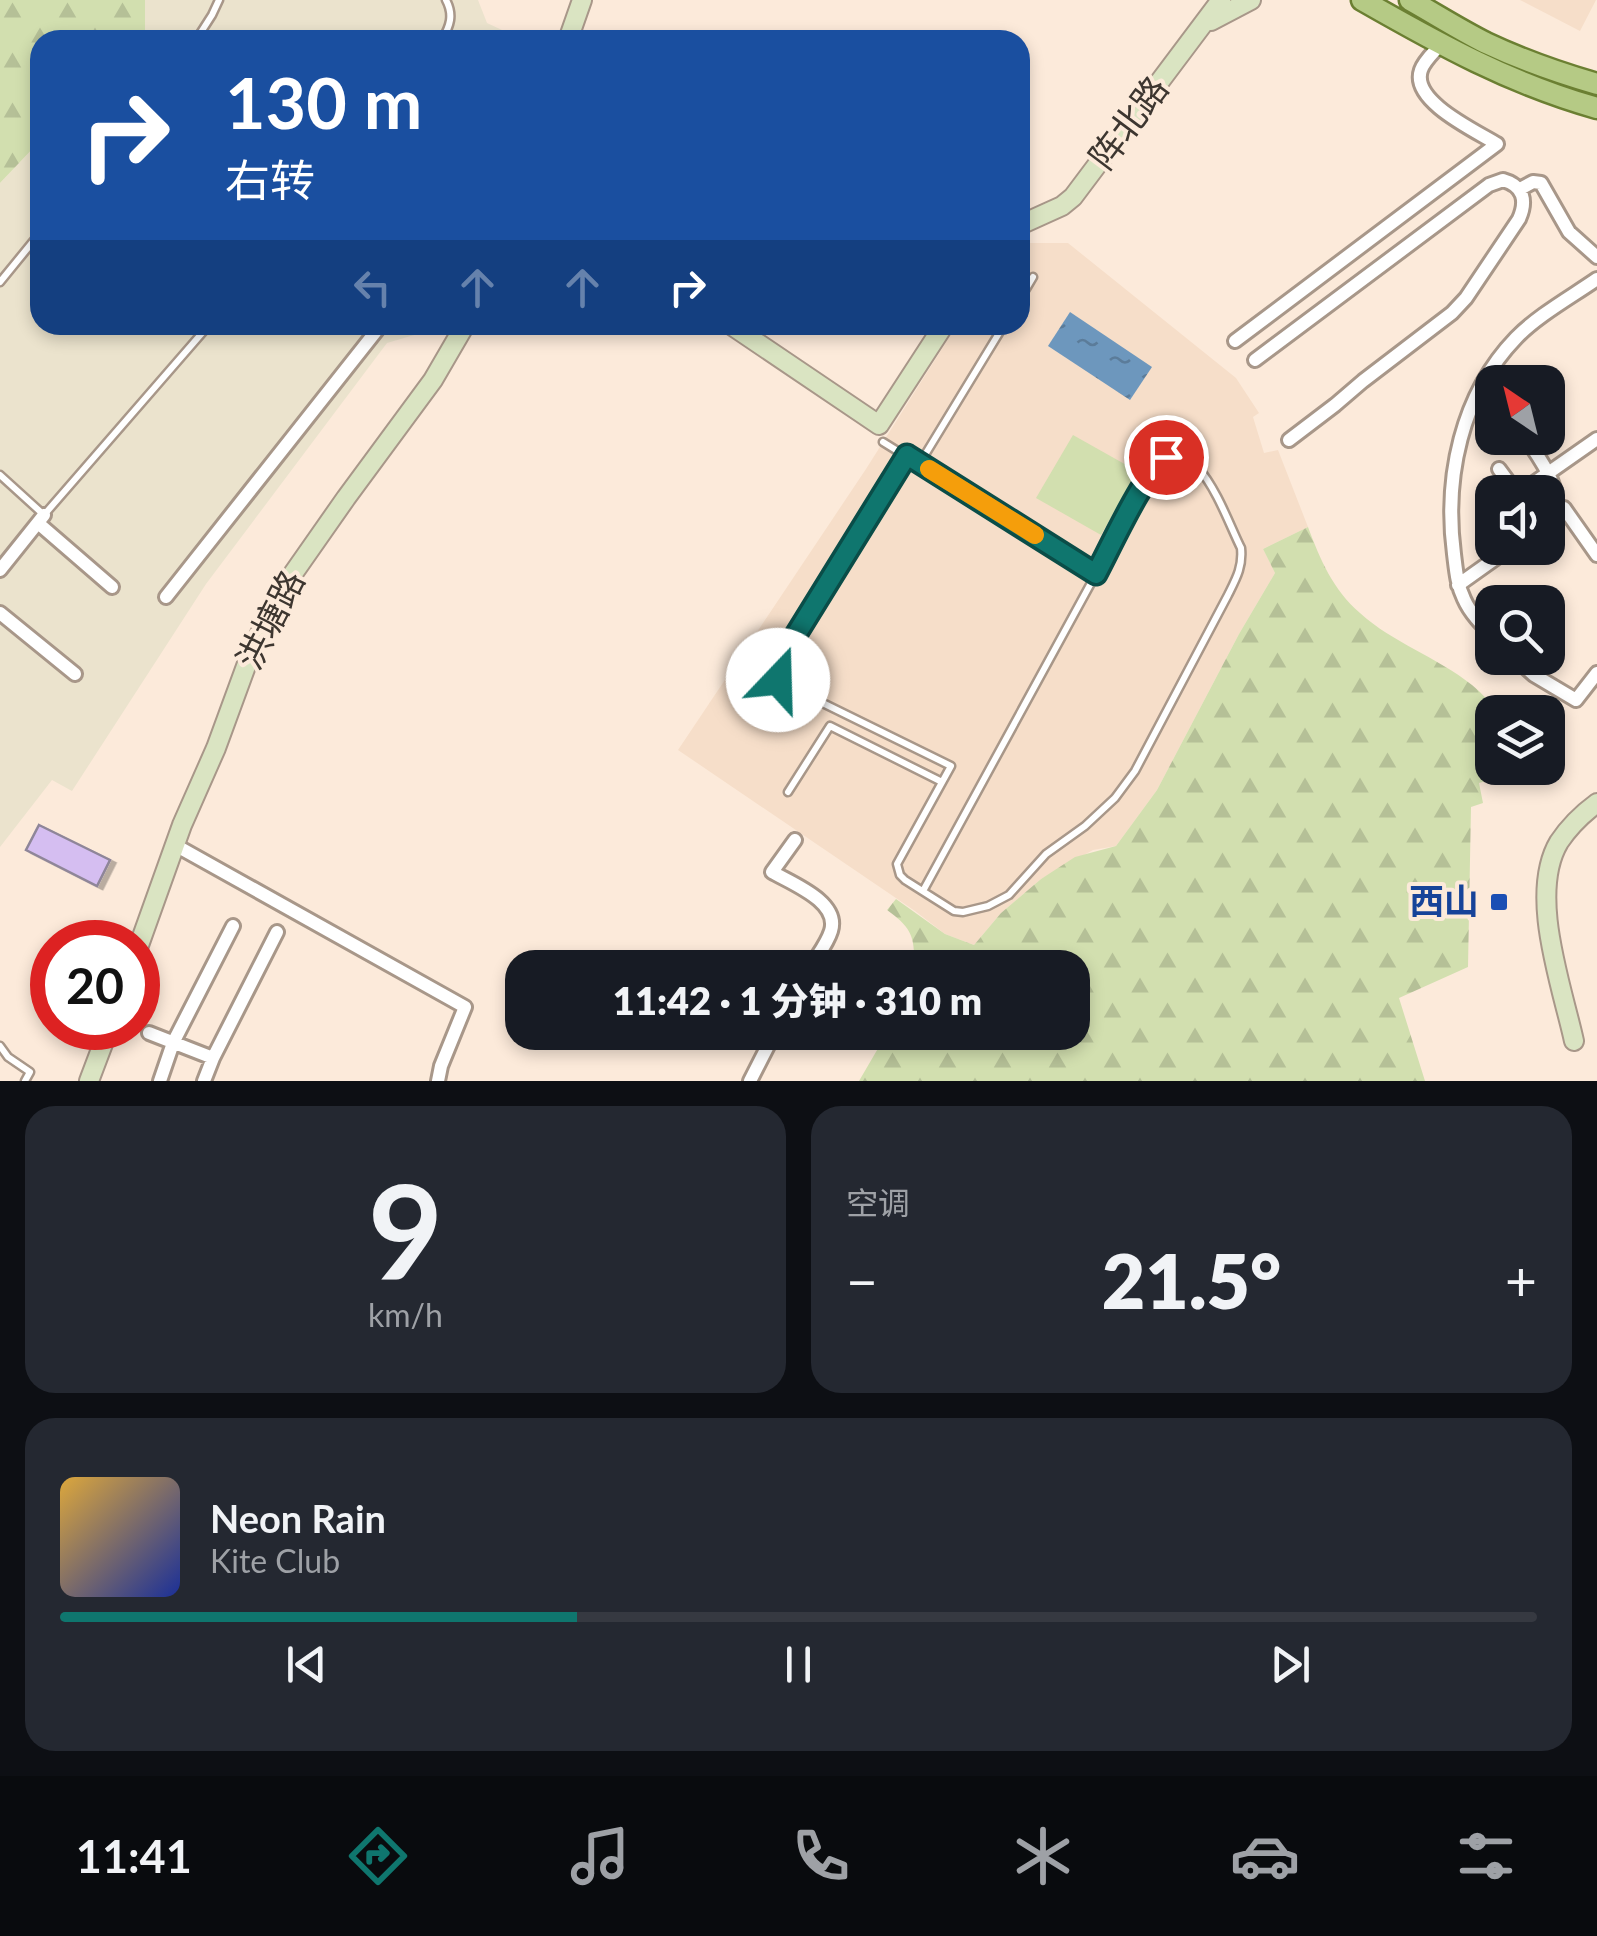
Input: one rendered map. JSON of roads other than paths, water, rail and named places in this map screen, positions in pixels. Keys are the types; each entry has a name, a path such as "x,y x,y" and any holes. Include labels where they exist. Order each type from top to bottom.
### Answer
{"main road":[{"path":"1362,0 1512,80 1597,108"},
{"path":"1410,0 1485,42 1547,69 1597,84"}],"street":[{"path":"572,30 582,0"},
{"name":"阵北路","path":"1030,220 1073,198 1221,0"},
{"path":"1198,30 1250,0"},
{"path":"1235,342 1497,144 1438,107 1424,92 1421,70 1440,45"},
{"path":"1255,360 1489,185 1504,180 1520,189 1524,197 1519,219 1459,307 1289,440"},
{"path":"1520,189 1532,182 1541,183 1569,232 1597,258"},
{"path":"1496,365 1516,338 1597,280"},
{"path":"166,596 373,335"},
{"name":"洪塘路","path":"148,920 276,598 433,380 459,335"},
{"path":"745,335 879,426 938,335"},
{"path":"1475,400 1460,440 1452,490 1458,584 1475,616"},
{"path":"1544,475 1597,438"},
{"path":"1538,455 1550,475"},
{"path":"1499,469 1504,475"},
{"path":"1565,509 1597,555"},
{"path":"0,570 41,519 112,587"},
{"path":"1458,584 1485,565"},
{"path":"0,613 75,674"},
{"path":"1534,675 1576,700 1597,673"},
{"path":"1574,1041 1545,905 1557,845 1597,803"},
{"path":"796,840 772,872 826,905 832,918 830,932 820,950"},
{"path":"175,845 465,1007 438,1081"},
{"path":"160,1081 173,1042 232,926"},
{"path":"204,1081 277,932"},
{"path":"160,1037 213,1058"},
{"path":"89,1081 101,1050"},
{"path":"750,1081 766,1050"}],"lane":[{"path":"202,30 219,0"},
{"path":"446,0 451,15 448,30"},
{"path":"0,282 30,245"},
{"path":"1030,283 1033,278"},
{"path":"0,475 41,519 200,335"},
{"path":"920,463 998,335"},
{"path":"884,442 1096,574"},
{"path":"907,455 774,672 784,684 951,766 897,864 900,875 946,908 964,912 1009,895 1046,854 1094,818 1125,786 1242,564 1240,548 1200,467 1182,457 1161,460 923,891"},
{"path":"788,792 830,726 942,782"},
{"path":"882,752 890,736"},
{"path":"0,1046 8,1057 30,1072 25,1081"}],"water":[{"path":"1070,312 1152,367 1130,400 1048,346"}],"place":[{"name":"西山","path":"1499,902"}]}
